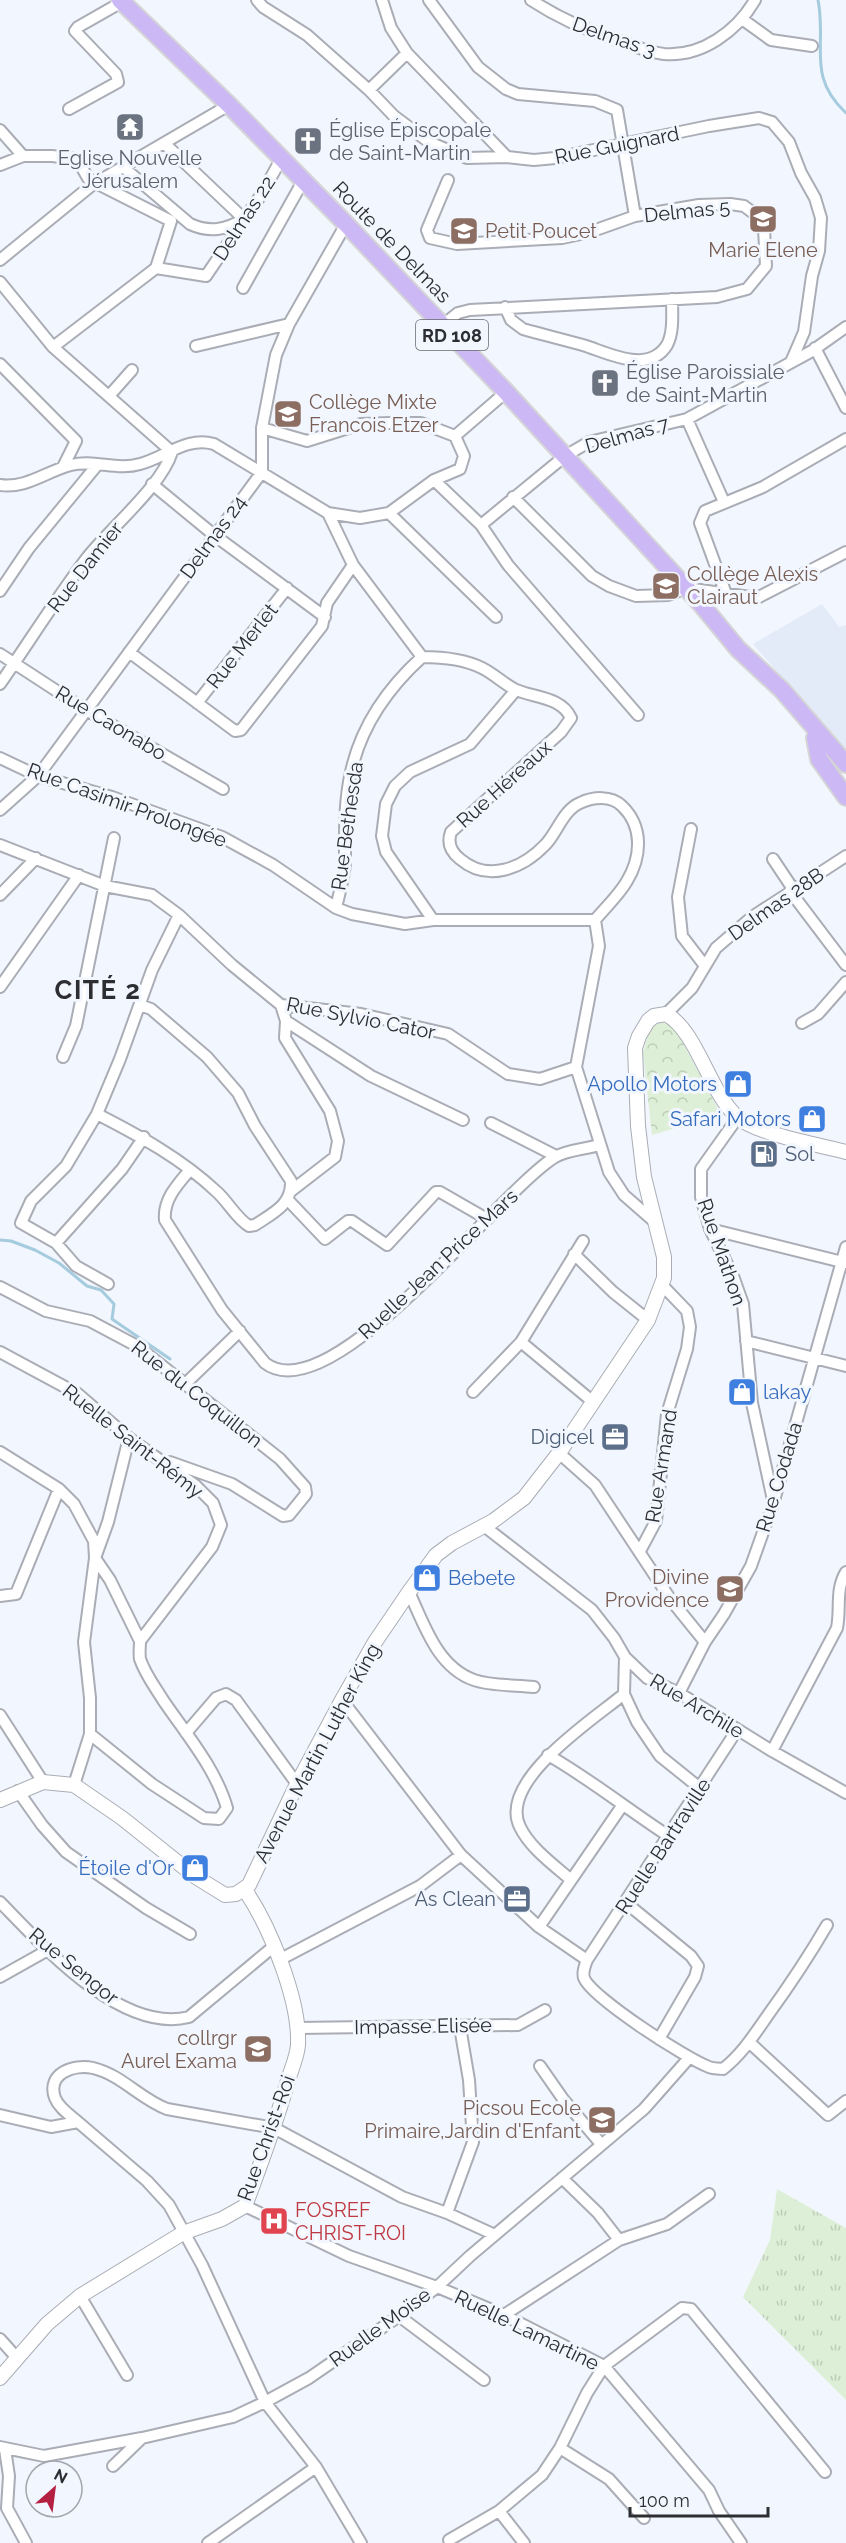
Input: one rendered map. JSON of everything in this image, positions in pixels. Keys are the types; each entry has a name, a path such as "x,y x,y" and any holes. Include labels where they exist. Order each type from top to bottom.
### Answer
{"main road":[{"name":"Route de Delmas","path":"121,1 229,105 443,325 846,764"},
{"name":"Route de Delmas","path":"818,736 846,778"},
{"path":"846,749 842,745 818,736 819,759 846,797"},
{"path":"666,1014 676,1019 692,1044 718,1095 738,1117 757,1128 846,1152"},
{"name":"Avenue Martin Luther King","path":"245,1890 297,1784 342,1700 375,1642 409,1592 436,1555 452,1543 484,1527 524,1498 559,1453 648,1320 662,1285 664,1257 644,1177 638,1125 635,1048 639,1035 648,1022 654,1016 666,1014"},
{"path":"0,1800 43,1782 74,1785 122,1818 196,1877 225,1895 245,1890"},
{"name":"Rue Christ-Roi","path":"0,2378 47,2324 80,2296 183,2233 222,2219 245,2206 274,2128 298,2048 298,2028 291,1994 276,1953 255,1905 245,1890"}],"street":[{"name":"Rue Guignard","path":"257,0 263,7 307,35 407,127 448,151 467,158 507,157 534,160 555,158 710,126 759,118 772,122 789,142 801,173 815,198 821,218 819,251 812,276 804,332 791,362"},
{"path":"382,0 391,28 407,53 507,157"},
{"path":"429,0 478,67 493,80 518,94 595,101 614,107 620,113 635,216"},
{"name":"Delmas 3","path":"531,0 585,29 664,54 698,49 725,34 742,19 755,0"},
{"path":"69,109 118,82 116,74 75,31 121,1"},
{"path":"742,19 771,40 812,46"},
{"path":"369,90 407,53"},
{"path":"0,260 94,184 229,105"},
{"path":"0,130 23,156"},
{"path":"123,167 190,224 202,230 221,230 244,219 165,144"},
{"path":"0,165 23,156 77,159 94,184 171,221 156,268 54,347"},
{"name":"Delmas 22","path":"156,268 206,276 263,192 281,159"},
{"name":"Delmas 5","path":"443,325 464,311 717,297 747,289 756,280 767,259 764,229 760,218 744,206 730,204 699,205 635,216 590,232 562,238 457,244 430,238 427,230 448,180"},
{"path":"243,288 303,181"},
{"path":"262,472 262,428 276,355 289,324 346,224"},
{"path":"0,282 54,347 172,452"},
{"path":"505,307 511,320 523,329 619,358 645,359 657,355 668,341 671,329 672,299"},
{"path":"196,346 289,324"},
{"name":"Delmas 7","path":"481,525 565,456 589,442 687,419 791,362 846,327"},
{"path":"815,348 846,408"},
{"path":"0,364 75,441 63,467"},
{"path":"109,396 132,370"},
{"path":"455,436 506,392"},
{"path":"687,419 724,502"},
{"path":"0,485 20,484 63,467 86,462 123,467 137,465 172,452 185,444 205,441 227,450 328,513 360,519 388,513 435,480 460,469 464,456 455,436 421,423 361,424 307,441 262,428"},
{"path":"726,594 700,524 705,511 762,487 846,439"},
{"name":"Rue Damier","path":"0,684 87,558 152,484 169,461 172,452"},
{"path":"1,587 29,548 98,464"},
{"name":"Delmas 24","path":"0,810 38,776 262,472"},
{"path":"435,480 481,525 508,565 638,715"},
{"path":"152,484 214,535 325,617"},
{"path":"513,497 592,576 609,586 636,596 668,595 686,588 757,598 846,552"},
{"path":"328,513 353,565 422,657"},
{"path":"388,513 496,617"},
{"path":"129,652 235,731 241,730 322,626 327,603 353,565"},
{"name":"Rue Merlet","path":"196,703 287,588"},
{"name":"Rue Caonabo","path":"0,654 86,710 223,789"},
{"name":"Rue Héreaux","path":"422,657 450,658 483,668 516,690 559,704 567,710 571,718 561,732 451,832 450,846 462,861 480,870 500,872 518,867 546,844 558,825 578,803 600,797 618,801 634,817 638,838 636,859 627,881 595,920"},
{"name":"Rue Bethesda","path":"336,908 345,865 343,840 351,772 357,752 377,708 402,676 422,657"},
{"path":"433,920 386,852 382,836 386,804 394,786 410,772 470,744 516,690"},
{"name":"Rue Casimir Prolongée","path":"0,758 38,776 112,797 222,837 273,865 336,908 376,920 405,924 433,920 595,920"},
{"path":"691,829 678,897 680,917 682,936 705,966"},
{"path":"63,1058 76,1026 114,838"},
{"name":"Rue Sylvio Cator","path":"0,845 105,886 152,895 179,915 232,965 281,1005 361,1014 448,1034 508,1074 540,1078 576,1066"},
{"name":"Delmas 28B","path":"666,1014 692,988 716,948 752,917 846,856"},
{"path":"0,895 36,858"},
{"path":"773,859 792,890 846,965"},
{"path":"0,987 79,875"},
{"path":"108,1284 76,1266 56,1243 21,1223 31,1201 66,1166 97,1114 152,970 179,915"},
{"path":"595,920 599,946 576,1066 609,1172 624,1195 656,1223"},
{"path":"802,1023 818,1014 846,982"},
{"path":"140,1005 151,1009 207,1058 238,1093 255,1126 291,1181 290,1196 325,1239 348,1221 352,1221 387,1245 436,1192 440,1192 487,1219"},
{"path":"97,1114 144,1137 218,1193 249,1226 255,1225 335,1157 338,1141 330,1111 285,1038 286,1021 281,1005"},
{"path":"286,1021 371,1076 463,1120"},
{"name":"Rue Mathon","path":"738,1117 702,1170 701,1197 710,1228 733,1276 743,1304 752,1403 773,1504"},
{"path":"491,1123 556,1156"},
{"path":"56,1243 122,1169 144,1137"},
{"name":"Ruelle Jean Price Mars","path":"240,1331 272,1368 290,1371 310,1367 342,1352 398,1307 487,1219 556,1156 599,1145"},
{"path":"184,1385 240,1331 222,1310 165,1220 169,1198 189,1171"},
{"path":"710,1228 844,1262"},
{"path":"473,1392 521,1342 582,1241"},
{"name":"Rue Codada","path":"679,1693 705,1642 751,1566 773,1504 814,1357 844,1262 846,1247"},
{"path":"574,1254 613,1292 648,1320"},
{"name":"Rue Armand","path":"640,1551 656,1521 667,1414 687,1349 690,1327 687,1311 662,1285"},
{"name":"Rue du Coquillon","path":"0,1287 46,1311 83,1319 100,1326 152,1356 184,1385 280,1459 305,1487 303,1498 290,1515 283,1516 232,1484 161,1459"},
{"path":"746,1341 846,1366"},
{"path":"521,1342 592,1401"},
{"name":"Ruelle Saint-Rémy","path":"0,1352 78,1394 129,1438 195,1485 213,1503 221,1525 212,1547 140,1641"},
{"path":"74,1785 90,1734 89,1686 84,1642 95,1558 110,1512 129,1438"},
{"path":"0,1452 59,1489 74,1504 87,1524 94,1541 95,1558 110,1580 140,1641 140,1660 150,1680 223,1792 227,1808 219,1819 204,1818 152,1784 90,1734"},
{"path":"559,1453 595,1485 671,1600 705,1642"},
{"path":"0,1596 16,1594 59,1489"},
{"name":"Rue Archile","path":"484,1527 555,1579 592,1610 626,1657 647,1678 679,1693 772,1751 846,1793"},
{"path":"772,1751 837,1628 840,1612 837,1597 840,1581 846,1572"},
{"path":"409,1592 441,1656 455,1669 474,1680 534,1687"},
{"path":"626,1657 624,1694 637,1722 660,1756 701,1789"},
{"path":"186,1734 216,1698 226,1694 236,1700 297,1784"},
{"path":"571,1881 530,1843 519,1826 520,1792 527,1779 548,1755 624,1694"},
{"path":"342,1700 461,1855 539,1927 587,1960 583,1971 584,1978 600,1996 689,2058 711,2068 723,2069 737,2058 804,1964 827,1925"},
{"path":"0,1715 43,1782"},
{"name":"Ruelle Bartraville","path":"587,1960 668,1835 701,1789 737,1730"},
{"path":"548,1755 583,1775 622,1806 668,1835"},
{"path":"18,1791 42,1825 66,1852 146,1908 190,1934"},
{"path":"539,1927 622,1806"},
{"name":"Rue Sengor","path":"0,1902 48,1950 89,1984 130,2011 176,2020 189,2017 201,2009 276,1953 420,1886 461,1855"},
{"path":"625,1902 691,1956 698,1966 695,1977 659,2038"},
{"path":"0,1977 48,1950"},
{"name":"Impasse Elisée","path":"298,2028 518,2025 545,2010"},
{"path":"447,2212 473,2142 469,2080 460,2027"},
{"path":"749,2042 828,2115 846,2101"},
{"name":"Ruelle Moïse","path":"2,2448 44,2456 142,2438 233,2417 265,2403 309,2378 437,2287 644,2109 689,2058"},
{"path":"540,2066 562,2099 602,2144"},
{"path":"361,2543 316,2467 265,2403 202,2265 169,2205 147,2181 78,2122 56,2100 53,2088 56,2079 62,2072 74,2068 93,2068 117,2077 151,2103 167,2109 274,2128 402,2197 447,2212 495,2235"},
{"path":"0,2115 51,2127 78,2122"},
{"path":"562,2178 598,2213 619,2240"},
{"path":"504,2315 619,2240 667,2224 709,2194"},
{"name":"Ruelle Lamartine","path":"245,2206 348,2256 437,2287 504,2315 604,2366 709,2490 719,2511 741,2543"},
{"path":"80,2296 127,2375"},
{"path":"449,2540 499,2511 542,2475 560,2448 587,2393 604,2366 682,2308 691,2309 825,2472"},
{"path":"399,2316 484,2380"},
{"path":"0,2339 17,2358"},
{"path":"113,2466 142,2438"},
{"path":"2,2448 9,2476 3,2512 26,2543"},
{"path":"560,2448 609,2479 644,2518"},
{"path":"208,2543 316,2467"},
{"path":"499,2511 524,2543"}],"shaded area":[{"path":"822,604 839,627 846,625 846,752 753,644"}],"green space":[{"path":"664,1019 673,1024 721,1115 652,1135 643,1053 649,1030"},
{"path":"777,2189 846,2228 846,2400 743,2297 770,2240"}],"waterway":[{"path":"818,0 822,73 826,86 846,113"},
{"path":"0,1240 11,1241 35,1250 59,1263 87,1286 101,1290 114,1304 112,1319 170,1359"}],"place":[{"name":"Eglise Nouvelle Jérusalem","path":"130,127"},
{"name":"Église Épiscopale de Saint-Martin","path":"308,141"},
{"name":"Marie Elene","path":"763,219"},
{"name":"Petit Poucet","path":"464,231"},
{"name":"Église Paroissiale de Saint-Martin","path":"605,383"},
{"name":"Collège Mixte Francois Etzer","path":"288,414"},
{"name":"Collège Alexis Clairaut","path":"666,586"},
{"name":"Apollo Motors","path":"738,1084"},
{"name":"Safari Motors","path":"812,1119"},
{"name":"Sol","path":"764,1154"},
{"name":"lakay","path":"742,1392"},
{"name":"Digicel","path":"615,1437"},
{"name":"Bebete","path":"427,1578"},
{"name":"Divine Providence","path":"730,1589"},
{"name":"Étoile d'Or","path":"195,1868"},
{"name":"As Clean","path":"517,1899"},
{"name":"collrgr Aurel Exama","path":"258,2049"},
{"name":"Picsou Ecole Primaire,Jardin d'Enfant","path":"602,2120"},
{"name":"FOSREF CHRIST-ROI","path":"274,2221"}],"district":[{"name":"CITÉ 2","path":"98,990"}]}
